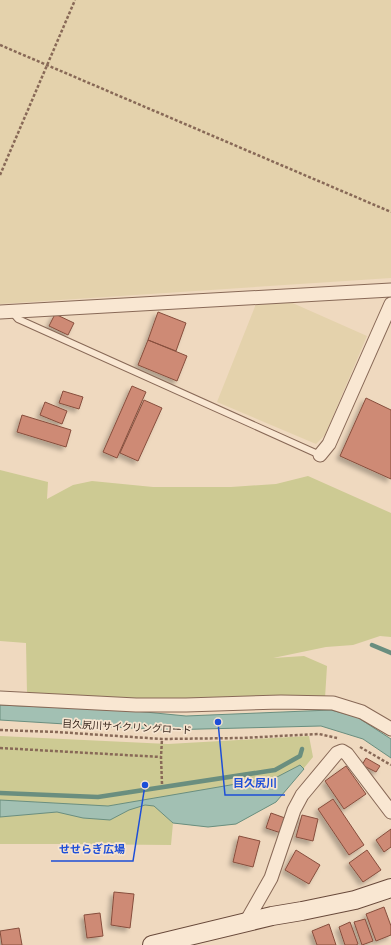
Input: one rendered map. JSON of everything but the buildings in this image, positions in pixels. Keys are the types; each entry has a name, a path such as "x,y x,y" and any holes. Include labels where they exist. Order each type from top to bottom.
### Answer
{"street":[{"path":"6,312 391,290"},
{"path":"320,455 329,444 391,304"},
{"path":"0,698 136,705 281,702 333,703 362,712 391,729"},
{"path":"246,922 271,878 294,810 302,795 337,753 342,751 347,754 391,812"},
{"path":"159,944 246,922 355,900 391,888"}],"lane":[{"path":"6,312 18,319 320,455"}],"path":[{"path":"0,175 75,0"},
{"path":"0,45 391,212"},
{"name":"目久尻川サイクリングロード","path":"0,730 162,739 241,738 319,734 344,740"},
{"path":"162,739 162,784"},
{"path":"357,746 391,765"},
{"path":"0,748 161,757"}],"shaded area":[{"path":"0,0 391,0 391,278 0,304"},
{"path":"288,301 367,336 325,435 316,444 217,402 256,304"},
{"path":"0,470 48,482 47,499 73,485 92,481 153,487 231,487 276,484 308,476 391,513 391,637 380,636 353,645 326,647 273,658 304,656 327,666 325,698 275,695 186,700 27,694 26,643 0,641"},
{"path":"0,705 135,711 186,716 331,710 357,717 391,739 391,758 363,739 321,726 163,730 0,720"},
{"path":"0,736 168,744 309,736 313,757 276,802 236,824 208,827 173,823 171,845 0,844"},
{"path":"300,765 304,769 276,802 236,824 208,827 173,823 154,806 145,805 129,810 110,820 83,818 57,812 0,817 0,800 108,806 277,777"}],"waterway":[{"path":"372,645 391,653"},
{"path":"0,793 98,797 275,770 300,756 302,749"}],"place":[{"name":"目久尻川","path":"218,722"},
{"name":"せせらぎ広場","path":"145,785"}]}
